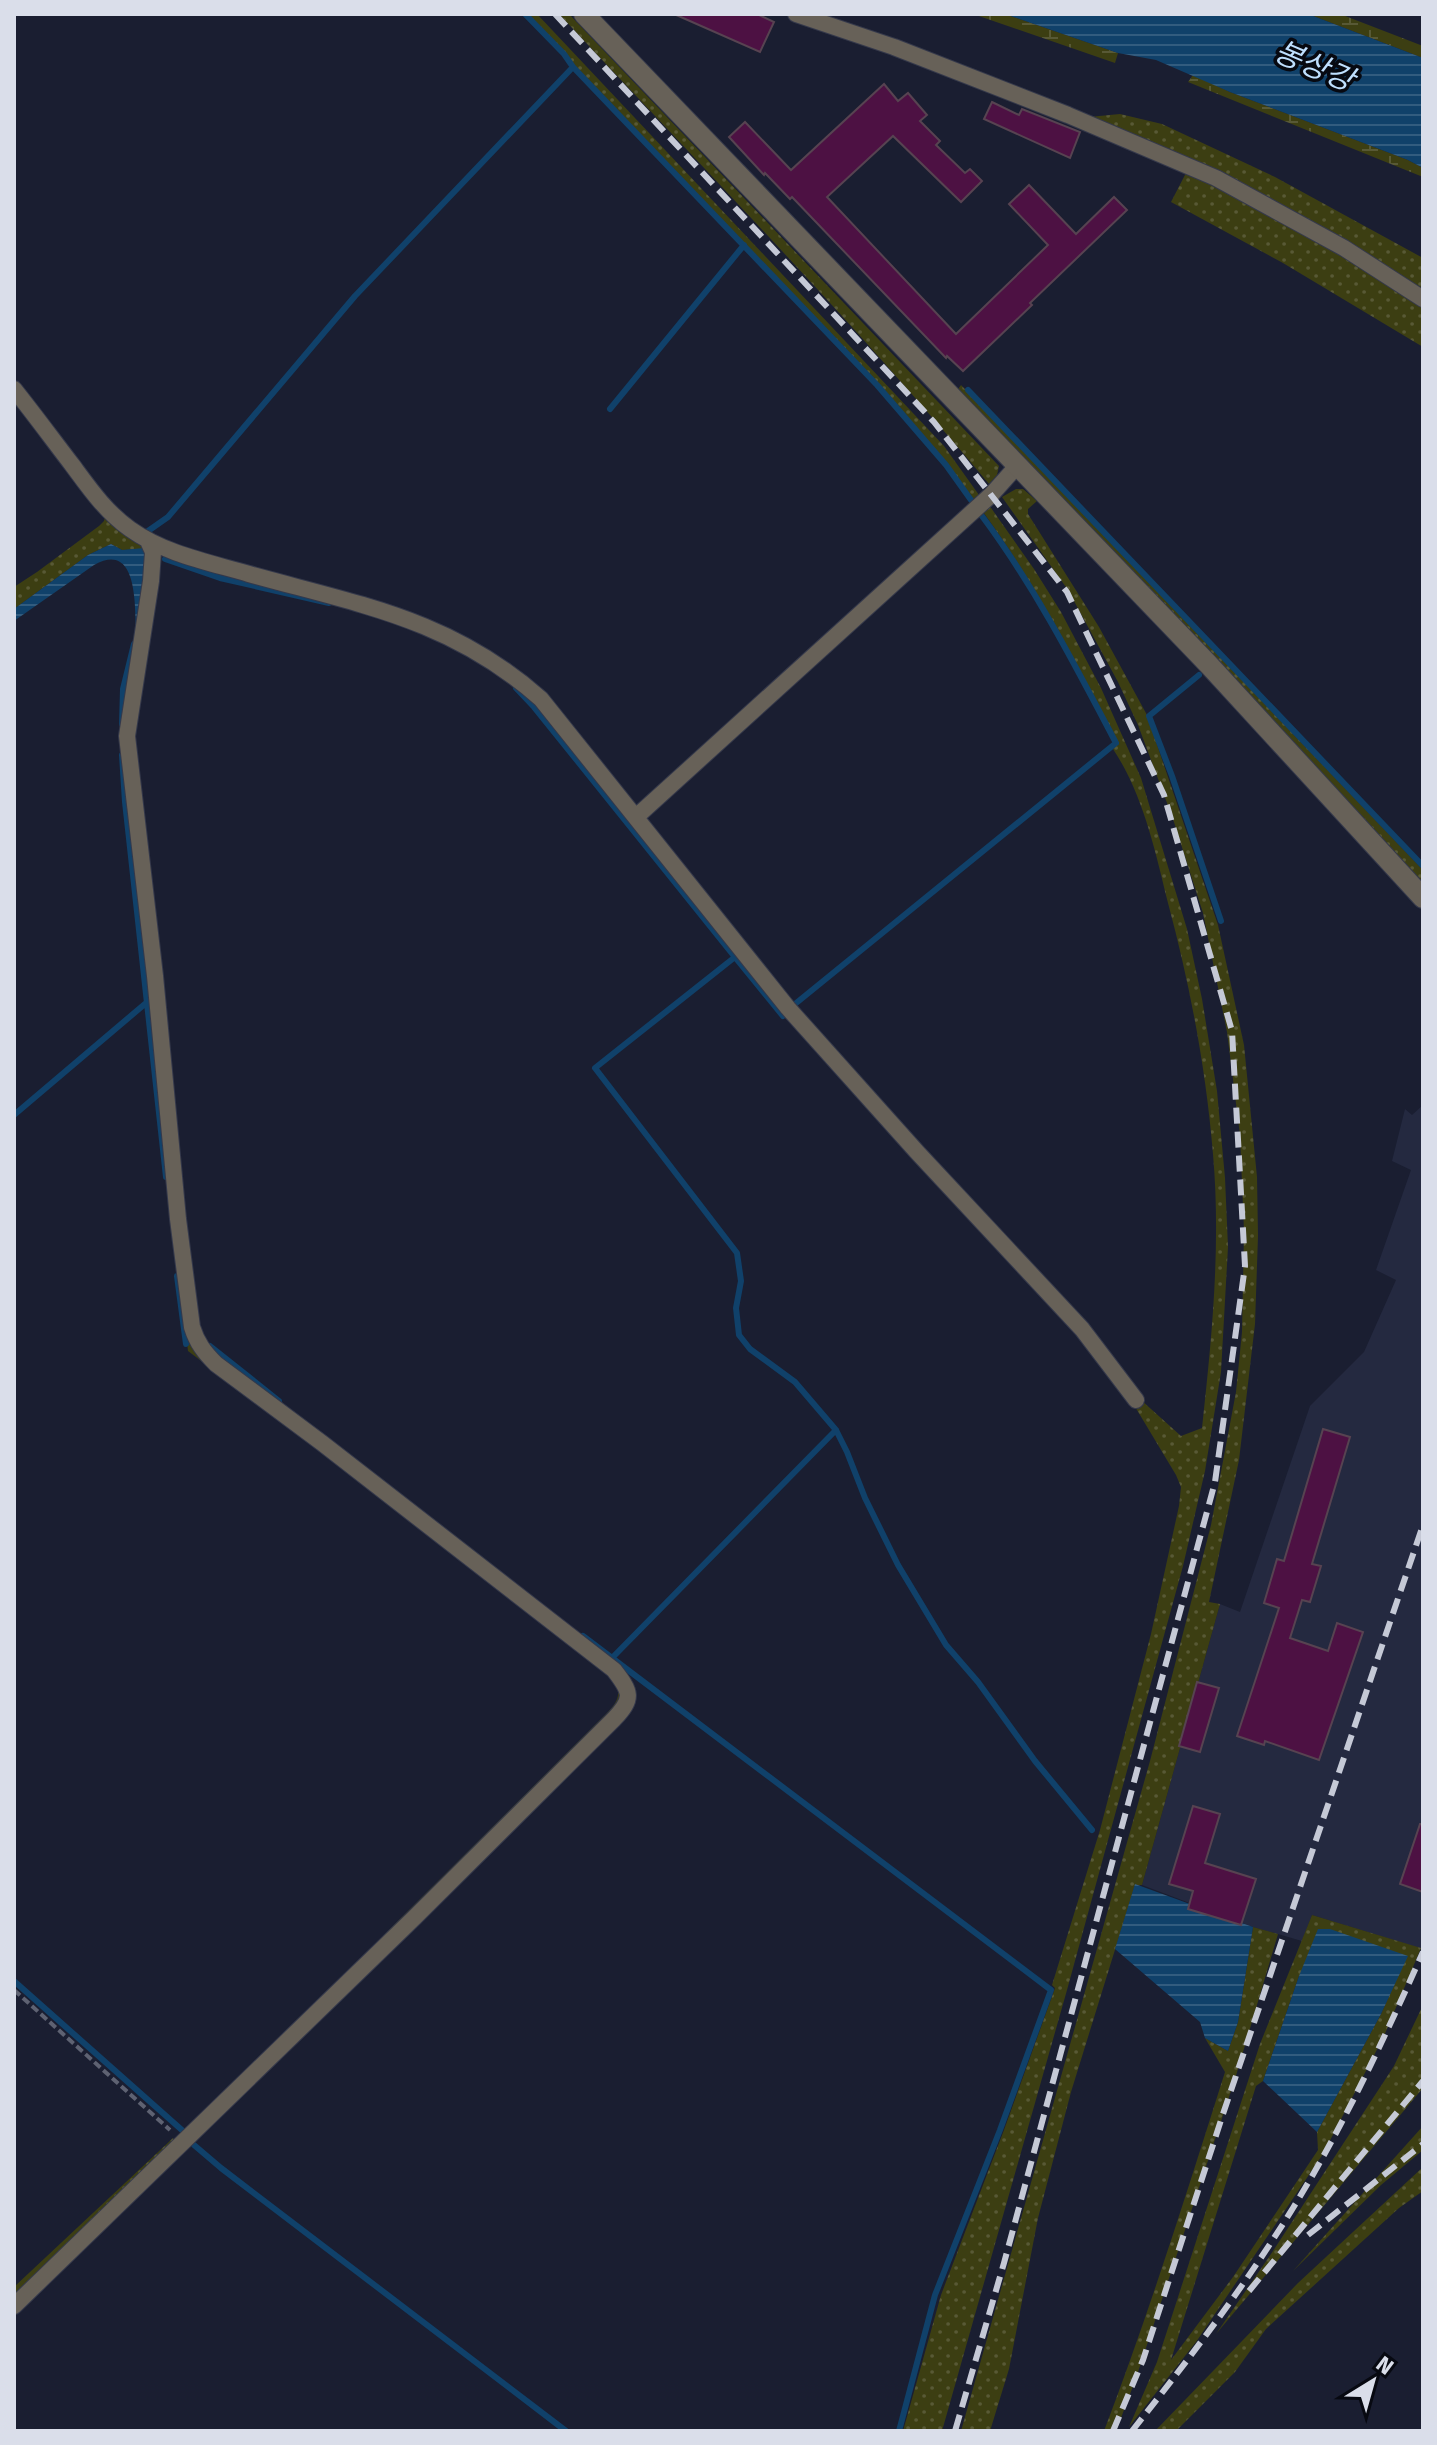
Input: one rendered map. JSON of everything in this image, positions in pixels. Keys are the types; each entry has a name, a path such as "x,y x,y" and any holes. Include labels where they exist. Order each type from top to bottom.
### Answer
{"street":[{"path":"584,14 1219,676 1423,898"},
{"path":"796,14 894,47 1068,115 1216,178 1344,248 1423,299"},
{"path":"14,389 103,505 148,541 181,555 374,607 448,635 513,674 541,699 788,1008 1082,1329 1136,1400"},
{"path":"636,817 991,495 1017,466"},
{"path":"14,2306 415,1917 614,1719 626,1706 629,1696 614,1670 216,1364 196,1340 178,1219 155,976 127,736 151,581 153,552 148,541"}],"path":[{"path":"14,1990 183,2142"}],"shaded area":[{"path":"1423,1105 1423,1949 1312,1915 1302,1941 1253,1927 1142,1885 1220,1604 1240,1612 1310,1406 1364,1352 1396,1280 1376,1270 1411,1170 1392,1161 1405,1109 1412,1115"}],"green space":[{"path":"527,14 537,14 944,446 979,495 973,499 878,384"},
{"path":"559,14 569,14 999,466 997,475 989,484 831,305"},
{"path":"973,14 1005,14 1118,53 1115,63"},
{"path":"1308,14 1340,14 1423,46 1423,58"},
{"path":"1193,75 1408,160 1423,168 1423,177 1188,82"},
{"path":"1120,114 1162,124 1275,177 1423,258 1423,292 1311,220 1193,161 1089,117"},
{"path":"1186,173 1278,217 1423,306 1423,347 1283,263 1171,202"},
{"path":"961,385 1423,870 1423,887 956,392"},
{"path":"1016,489 1023,489 1037,501 1028,509 1028,514 1099,627 1147,715 1218,925 1244,1045 1257,1177 1258,1236 1255,1324 1239,1460 1209,1602 1220,1604 1142,1885 1135,1885 1071,2092 1038,2218 1009,2369 990,2431 961,2431 1150,1761 1211,1525 1236,1392 1242,1332 1244,1231 1240,1135 1227,1032 1203,913 1138,725 1068,590 1002,497"},
{"path":"989,505 1061,612 1101,688 1141,778 1187,929 1202,999 1217,1091 1228,1247 1221,1372 1205,1471 1183,1566 1067,1990 942,2431 903,2431 941,2295 1055,1988 1052,1985 1100,1830 1151,1634 1181,1487 1134,1405 1141,1400 1181,1436 1202,1428 1214,1291 1215,1188 1206,1090 1190,996 1153,843 1132,785 1113,749 1117,744 1054,624 981,509"},
{"path":"105,516 146,548 149,560 125,737 155,1006 170,1180 191,1336 214,1366 614,1674 622,1694 619,1705 605,1722 191,2132 188,2130 603,1717 616,1702 618,1693 611,1675 188,1351 123,740 128,684 144,589 144,549 122,550 111,544 88,555 14,609 14,587 99,526"},
{"path":"1312,1915 1421,1948 1384,2036 1323,2154 1196,2342 1129,2427 1157,2362 1260,2044","holes":["1407,1956 1381,2014 1317,2132 1318,2150 1233,2277 1171,2360 1256,2086 1263,2081 1299,1976"]},
{"path":"1253,1927 1278,1934 1235,2079 1135,2381 1116,2431 1104,2431 1152,2297 1225,2072 1205,2038 1228,2051 1238,2022"},
{"path":"1423,2005 1423,2088 1216,2334 1394,2066"},
{"path":"1423,2126 1423,2150 1381,2185 1293,2271"},
{"path":"173,2138 178,2144 14,2300 14,2287"},
{"path":"1423,2167 1423,2191 1399,2208 1266,2329 1235,2372 1176,2431 1155,2431 1298,2283"}],"water":[{"name":"봉상강","path":"1005,14 1308,14 1423,58 1423,168 1156,60 1118,53"},
{"path":"111,544 122,550 144,548 146,560 136,633 131,580 119,561 108,560 94,565 14,621 14,609 88,555"},
{"path":"1135,1884 1253,1927 1238,2022 1228,2051 1205,2038 1200,2022 1115,1949"},
{"path":"1318,1929 1330,1929 1408,1956 1381,2014 1317,2132 1263,2081"}],"building":[{"path":"674,14 757,14 774,22 760,52"},
{"path":"884,84 898,101 908,93 927,115 920,121 940,141 936,145 965,173 970,169 982,181 961,202 893,136 827,197 956,334 1048,245 1009,204 1029,185 1076,234 1114,197 1127,210 963,371 946,358 792,197 790,199 764,175 729,137 745,122 791,170"},
{"path":"992,102 1019,115 1022,109 1080,132 1070,158 984,119"},
{"path":"1323,1429 1350,1437 1312,1564 1321,1566 1310,1602 1302,1600 1290,1638 1328,1651 1337,1623 1363,1632 1319,1760 1265,1741 1264,1745 1237,1736 1279,1608 1264,1603 1277,1559 1284,1561"},
{"path":"1197,1682 1219,1688 1200,1752 1179,1746"},
{"path":"1193,1806 1220,1814 1205,1863 1256,1879 1241,1925 1188,1909 1193,1891 1169,1884"},
{"path":"1420,1824 1423,1824 1423,1892 1400,1884"}],"waterway":[{"path":"525,14 877,385 946,465 971,500"},
{"path":"148,531 168,517 355,296 573,67"},
{"path":"610,409 744,245"},
{"path":"968,390 1423,866"},
{"path":"795,1004 1116,743 1037,598 982,516"},
{"path":"165,559 220,578 329,603"},
{"path":"122,724 123,689 134,644"},
{"path":"1199,675 1149,716 1221,921"},
{"path":"516,688 735,957 595,1068 737,1253 741,1281 736,1308 739,1335 750,1349 795,1382 836,1430 898,1565 946,1645 1092,1830"},
{"path":"122,755 166,1177"},
{"path":"735,957 783,1016"},
{"path":"14,1115 146,1003"},
{"path":"177,1276 186,1344"},
{"path":"210,1346 279,1401"},
{"path":"612,1658 836,1430"},
{"path":"583,1636 1051,1990 935,2295 899,2431"},
{"path":"14,1981 183,2131"},
{"path":"194,2145 566,2431"}],"railway":[{"path":"555,14 934,422 1067,592 1164,795 1232,1031 1245,1266 1215,1482 1004,2263 955,2431"},
{"path":"1113,2431 1143,2360 1423,1525"},
{"path":"1132,2431 1216,2322 1293,2208 1362,2082 1423,1952"},
{"path":"1249,2291 1423,2081"},
{"path":"1308,2235 1423,2144"}]}
